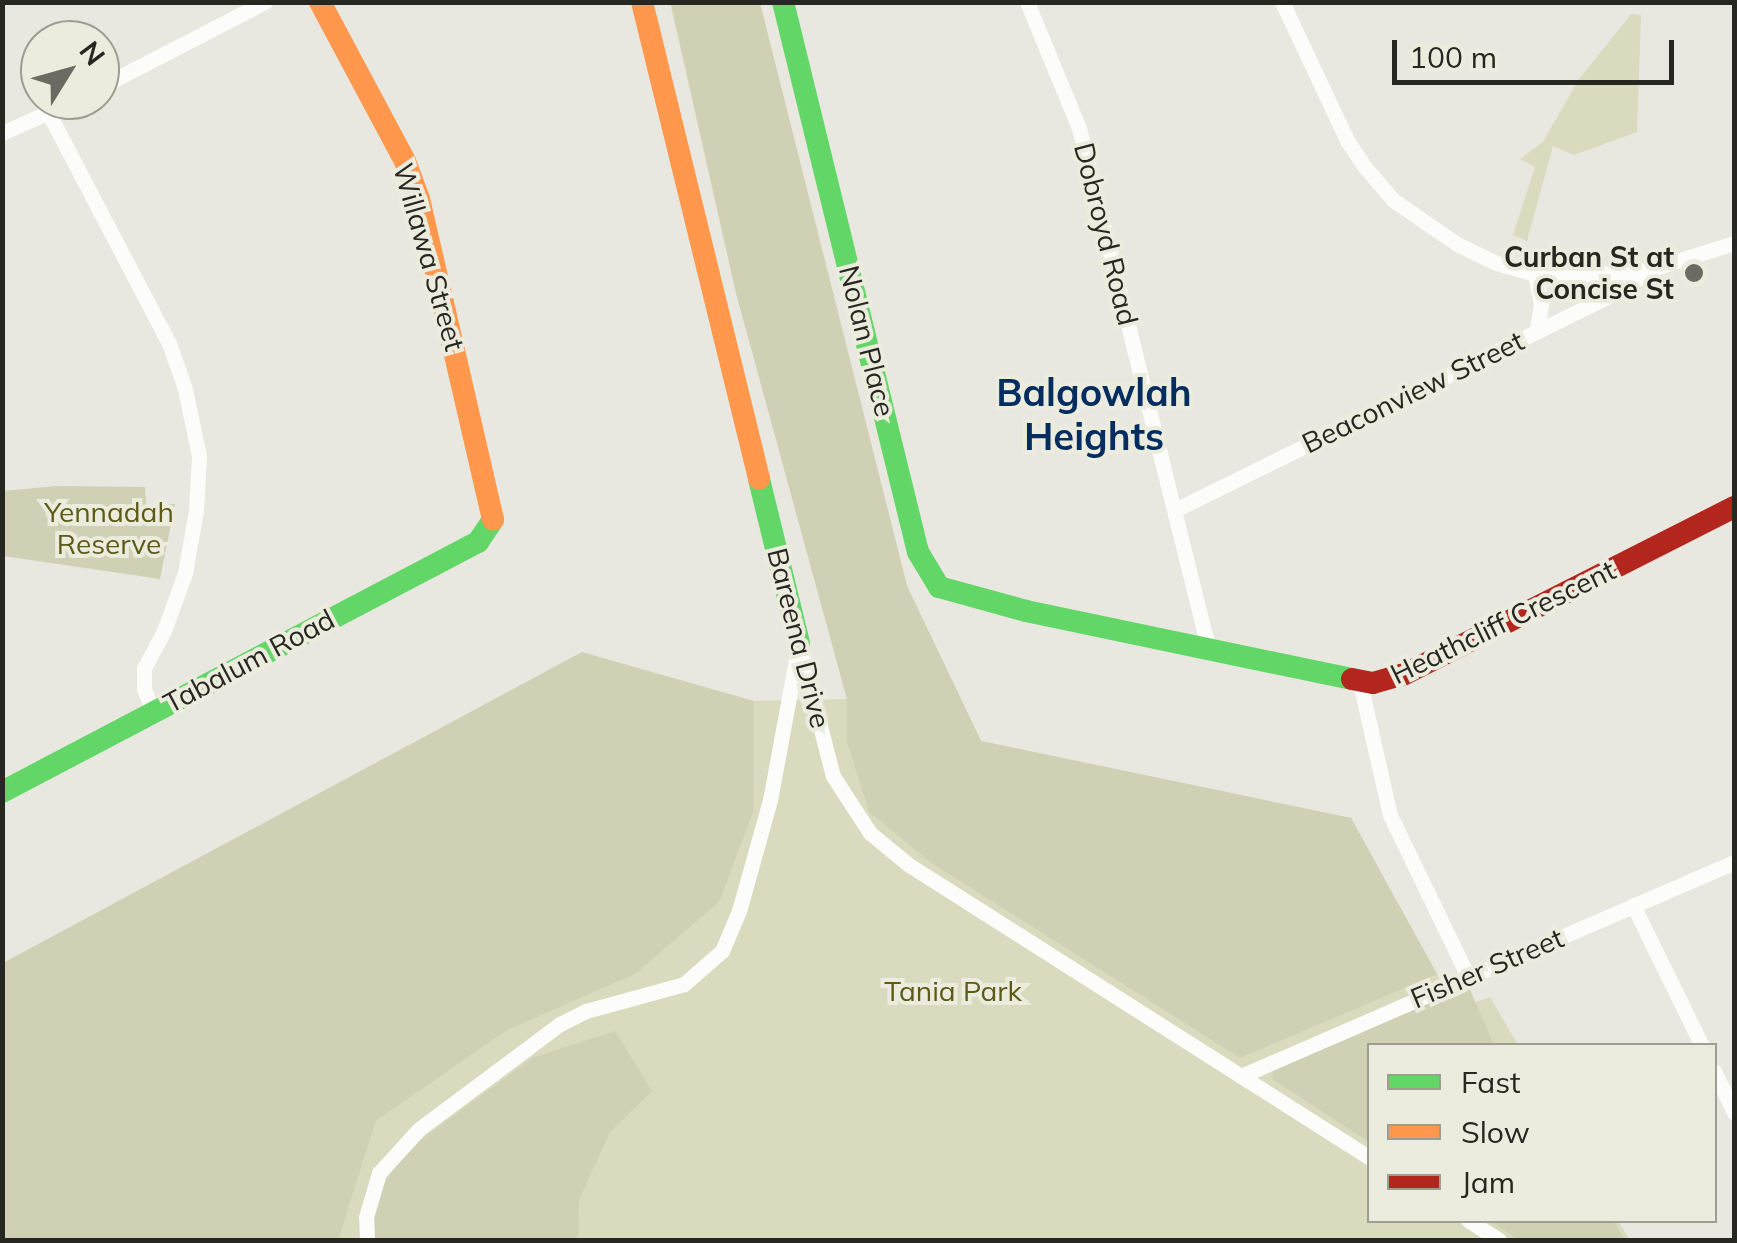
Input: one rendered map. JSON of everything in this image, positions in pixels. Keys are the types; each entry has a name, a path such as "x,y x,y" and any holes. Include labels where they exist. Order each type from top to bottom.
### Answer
{"street":[{"path":"120,77 265,2"},
{"name":"Willawa Street","path":"320,2 404,161 419,199 494,510 492,527"},
{"name":"Bareena Drive","path":"642,2 799,643 842,796 854,816 889,850 1367,1156"},
{"name":"Nolan Place","path":"783,2 920,560 946,590 1026,611"},
{"name":"Dobroyd Road","path":"1028,2 1078,128 1208,647"},
{"path":"1282,2 1348,142 1394,200 1457,244 1535,275 1648,270 1734,244"},
{"path":"2,133 30,120"},
{"path":"52,120 169,344 185,389 198,456 196,510 185,572 164,631 144,668 144,689 153,711"},
{"name":"Beaconview Street","path":"1175,510 1629,286 1648,270"},
{"path":"1535,275 1541,304 1538,330"},
{"name":"Heathcliff Crescent","path":"1026,611 1208,647 1360,683 1405,674 1734,507"},
{"name":"Tabalum Road","path":"2,792 478,542 492,527"},
{"path":"367,1240 366,1216 379,1173 419,1130 560,1024 586,1010 684,984 722,952 743,900 786,725 799,643"},
{"path":"1360,683 1390,814 1468,976"},
{"path":"786,725 801,708 810,709 820,720"},
{"name":"Fisher Street","path":"1241,1076 1734,862"},
{"path":"1633,905 1701,1043"},
{"path":"1717,1077 1734,1112"},
{"path":"1472,1223 1498,1240"}],"green space":[{"name":"Tania Park","path":"670,3 760,3 907,586 981,741 1351,818 1456,1009 1490,997 1517,1043 1367,1043 1367,1223 1619,1223 1630,1240 342,1240 340,1235 376,1121 506,1031 635,974 754,810 754,701 847,699 736,293"},
{"path":"671,3 760,3 907,586 981,741 1351,818 1437,974 1240,1058 930,862 869,812 847,742 847,699 736,293"},
{"path":"1631,14 1641,15 1637,132 1574,155 1553,146 1527,241 1513,235 1535,167 1520,159 1543,142 1577,82"},
{"name":"Yennadah Reserve","path":"57,486 145,487 146,504 175,504 160,579 3,556 3,491"},
{"path":"582,652 754,701 754,810 719,902 635,974 506,1031 376,1121 340,1235 342,1240 3,1240 3,963"},
{"path":"1468,985 1493,1043 1367,1043 1367,1141 1272,1079 1273,1068"},
{"path":"615,1031 652,1091 610,1132 579,1200 578,1240 374,1240 369,1226 380,1189 407,1150 532,1058"},
{"path":"1493,1223 1614,1223 1625,1240 1519,1240"}],"traffic: fast":[{"path":"783,2 918,552 939,587 1026,611 1352,679"},
{"path":"759,479 799,643"},
{"path":"2,792 478,542 493,520"}],"traffic: slow":[{"path":"320,2 405,161 419,199 493,520"},
{"path":"642,2 759,479"}],"traffic: jam":[{"path":"1352,679 1373,683 1405,674 1734,507"}],"place":[{"name":"Curban St at Concise St","path":"1694,273"}],"district":[{"name":"Balgowlah Heights","path":"1094,414"}]}
